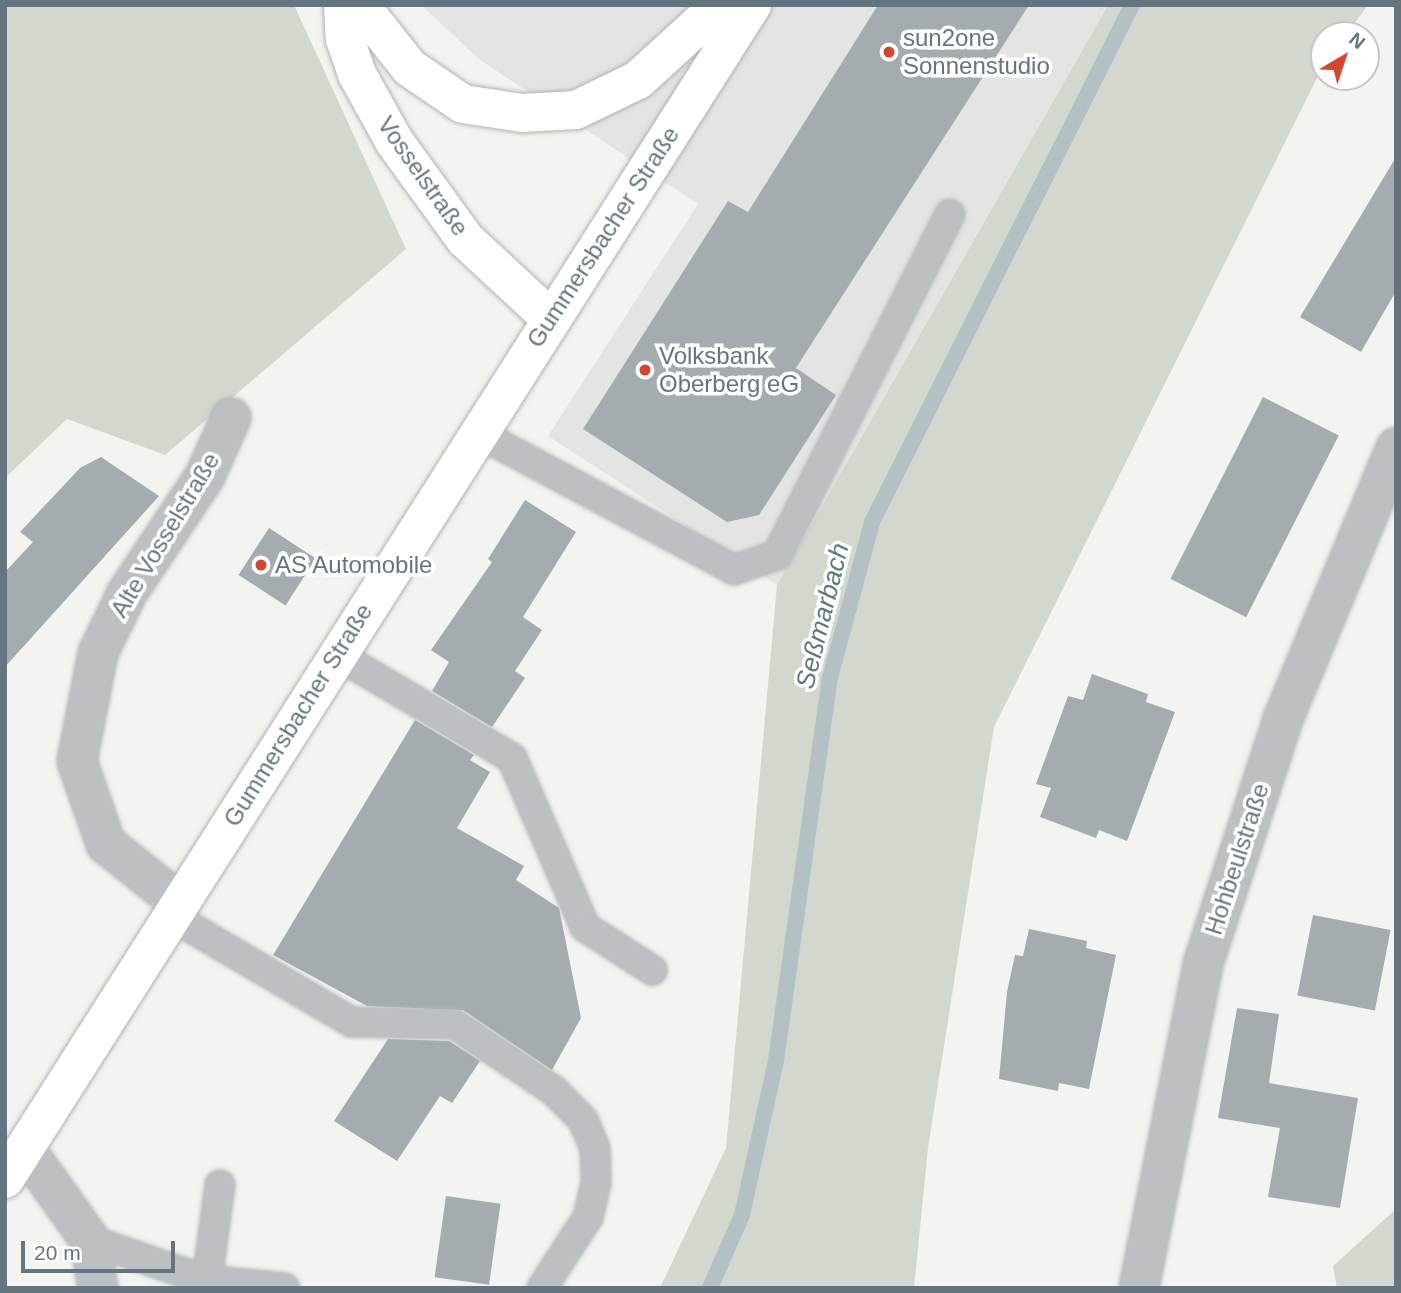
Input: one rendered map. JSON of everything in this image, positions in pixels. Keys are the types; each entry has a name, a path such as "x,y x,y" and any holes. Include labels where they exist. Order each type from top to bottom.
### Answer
{"main road":[{"name":"Vosselstraße","path":"343,5 345,39 357,74 394,141 465,239 551,319"},
{"path":"360,5 410,68 463,104 522,113 576,110 638,80 720,5"},
{"name":"Gummersbacher Straße","path":"15,1164 476,432 752,5"}],"street":[{"name":"Alte Vosselstraße","path":"175,909 106,844 77,761 98,653 127,593 205,476 231,418"},
{"name":"Hohbeulstraße","path":"1139,1288 1204,961 1283,719 1396,448"},
{"path":"15,1164 90,1240 98,1288"}],"lane":[{"path":"476,432 734,570 777,555 950,214"},
{"path":"336,654 512,758 585,927 652,970"},
{"path":"175,909 352,1022 454,1024 553,1090 583,1121 595,1148 596,1183 588,1217 542,1288"},
{"path":"206,1284 220,1185"},
{"path":"90,1240 206,1284 285,1288"}],"shaded area":[{"path":"5,5 294,5 406,249 165,455 67,419 5,478"},
{"path":"421,5 1108,5 777,585 548,436 698,204 480,60"},
{"path":"1108,5 1368,5 1356,21 1310,21 1311,91 994,727 928,1148 914,1288 660,1288 726,1148 777,585"},
{"path":"1396,1209 1396,1288 1337,1288 1333,1266"}],"building":[{"path":"878,5 1029,5 796,368 836,395 759,515 727,522 583,429 728,201 748,212"},
{"path":"1396,157 1396,291 1361,352 1300,317"},
{"path":"1263,397 1339,436 1246,617 1170,579"},
{"path":"101,457 159,496 5,667 5,572 33,542 20,532 80,468"},
{"path":"525,500 576,532 523,617 542,630 515,671 525,678 492,727 432,691 449,662 431,650 492,562 488,559"},
{"path":"269,528 316,558 285,605 239,575"},
{"path":"1092,674 1148,694 1146,702 1175,712 1127,841 1099,830 1096,838 1040,817 1051,788 1036,784 1068,696 1083,700"},
{"path":"415,720 474,755 470,760 490,772 457,828 524,866 516,880 559,908 581,1018 552,1070 463,1010 367,1006 273,955"},
{"path":"1313,915 1391,930 1375,1011 1297,995"},
{"path":"1029,929 1087,941 1086,948 1116,955 1089,1089 1059,1083 1058,1091 999,1079 1007,992 1015,955 1023,956"},
{"path":"1237,1008 1279,1014 1269,1083 1358,1098 1340,1208 1268,1197 1280,1128 1218,1118"},
{"path":"388,1039 449,1041 480,1061 452,1103 440,1096 397,1161 334,1121"},
{"path":"446,1196 500,1204 489,1285 435,1277"}],"waterway":[{"name":"Seßmarbach","path":"710,1288 742,1215 776,1061 830,678 872,522 1132,5"}],"place":[{"name":"sun2one Sonnenstudio","path":"889,52"},
{"name":"Volksbank Oberberg eG","path":"645,370"},
{"name":"AS Automobile","path":"261,565"}]}
